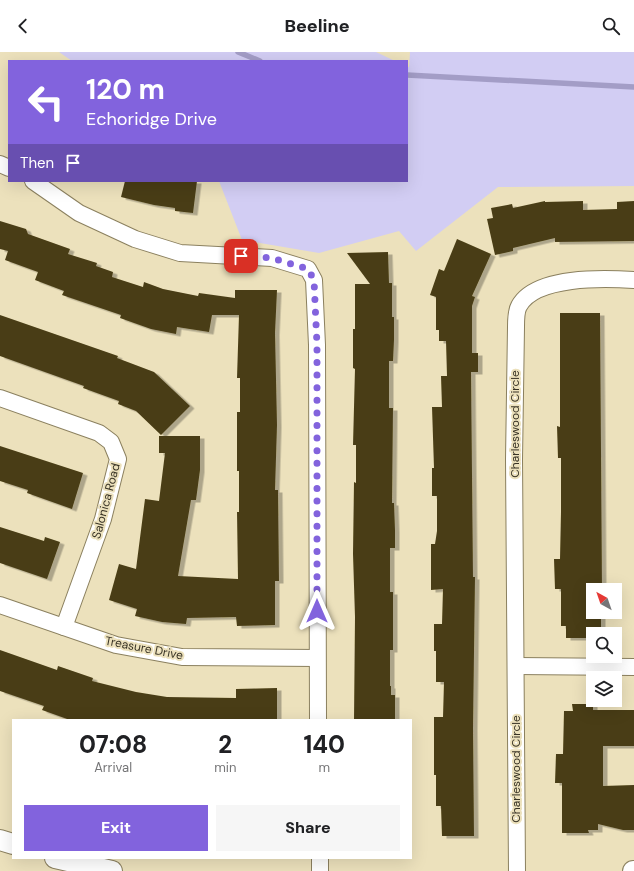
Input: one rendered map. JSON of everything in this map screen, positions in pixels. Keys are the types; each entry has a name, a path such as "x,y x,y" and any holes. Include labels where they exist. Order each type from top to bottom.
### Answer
{"street":[{"path":"34,182 79,214 135,239 180,253 272,258 308,269 311,274 314,280 317,345 318,719"},
{"name":"Charleswood Circle","path":"517,871 514,459 516,327 518,307 531,292 544,285 566,282 634,280"},
{"name":"Salonica Road","path":"0,398 99,433 111,442 118,459 103,519 64,627"},
{"name":"Treasure Drive","path":"0,605 116,645 182,657 317,658"},
{"path":"516,666 634,667"},
{"path":"0,840 12,844"},
{"path":"59,859 112,871"},
{"path":"320,859 320,871"}],"shaded area":[{"path":"59,52 376,52 393,60 71,60"},
{"path":"410,52 634,52 634,186 498,187 416,251 399,231 319,253 242,240 219,182 408,182"}],"building":[{"path":"125,182 197,182 193,213 175,211 175,208 154,205 121,197"},
{"path":"545,201 583,201 583,210 617,209 617,202 634,201 634,241 555,242 555,238 513,248 513,251 495,255 487,219 493,218 491,208 512,204 513,208"},
{"path":"0,221 26,229 28,234 70,249 68,254 97,263 96,266 113,272 112,277 143,287 144,282 163,289 198,296 199,293 235,298 235,290 277,290 275,333 277,425 275,490 278,490 279,581 275,581 275,625 237,626 236,617 187,618 186,624 162,622 135,616 137,609 109,600 119,564 136,569 145,499 159,501 165,453 159,453 159,436 200,436 200,470 196,500 191,500 178,576 238,579 237,512 239,512 239,471 237,471 237,412 240,412 240,378 237,378 239,315 212,315 209,332 177,327 176,334 151,329 120,318 121,315 62,295 64,291 35,280 38,272 5,260 8,251 0,249"},
{"path":"457,239 491,254 472,296 475,297 472,306 472,353 478,353 478,372 471,372 473,577 475,577 473,728 474,836 442,836 441,806 436,806 436,775 434,775 434,717 443,717 444,682 436,682 436,651 434,651 434,624 442,624 443,589 431,590 431,544 435,544 437,531 437,496 432,496 432,468 434,468 432,407 442,407 441,376 447,376 446,341 439,341 439,330 436,330 436,297 430,295 439,269 444,271"},
{"path":"388,252 389,283 392,283 394,340 393,361 389,361 389,408 393,408 392,503 394,503 395,548 390,548 390,592 393,592 393,650 390,650 390,686 391,695 395,695 395,719 354,719 355,617 353,554 356,445 353,445 355,369 353,368 353,329 355,329 355,284 370,284 347,253"},
{"path":"560,313 600,313 602,583 586,583 586,619 601,619 601,627 586,627 586,638 566,638 566,626 561,626 561,589 555,589 554,559 560,559 561,458 558,458 557,426 560,427"},
{"path":"0,315 118,356 117,358 154,372 190,406 161,435 136,411 118,404 119,401 83,388 84,386 0,356"},
{"path":"0,446 83,473 72,509 27,493 28,490 0,481"},
{"path":"0,527 44,541 45,537 60,542 47,579 0,563"},
{"path":"0,650 57,670 58,666 93,678 92,681 136,692 167,697 236,698 236,689 277,688 277,719 67,719 42,710 44,706 0,691"},
{"path":"572,704 586,704 586,707 593,707 593,710 634,710 634,746 603,746 603,786 634,785 634,830 623,830 598,824 598,830 588,830 589,833 562,833 562,783 555,783 556,754 563,754 564,711 573,711"}],"waterway":[{"path":"238,52 258,60"},
{"path":"408,75 634,87"}],"route":[{"path":"241,256 272,258 308,269 314,280 317,345 317,611"}]}
